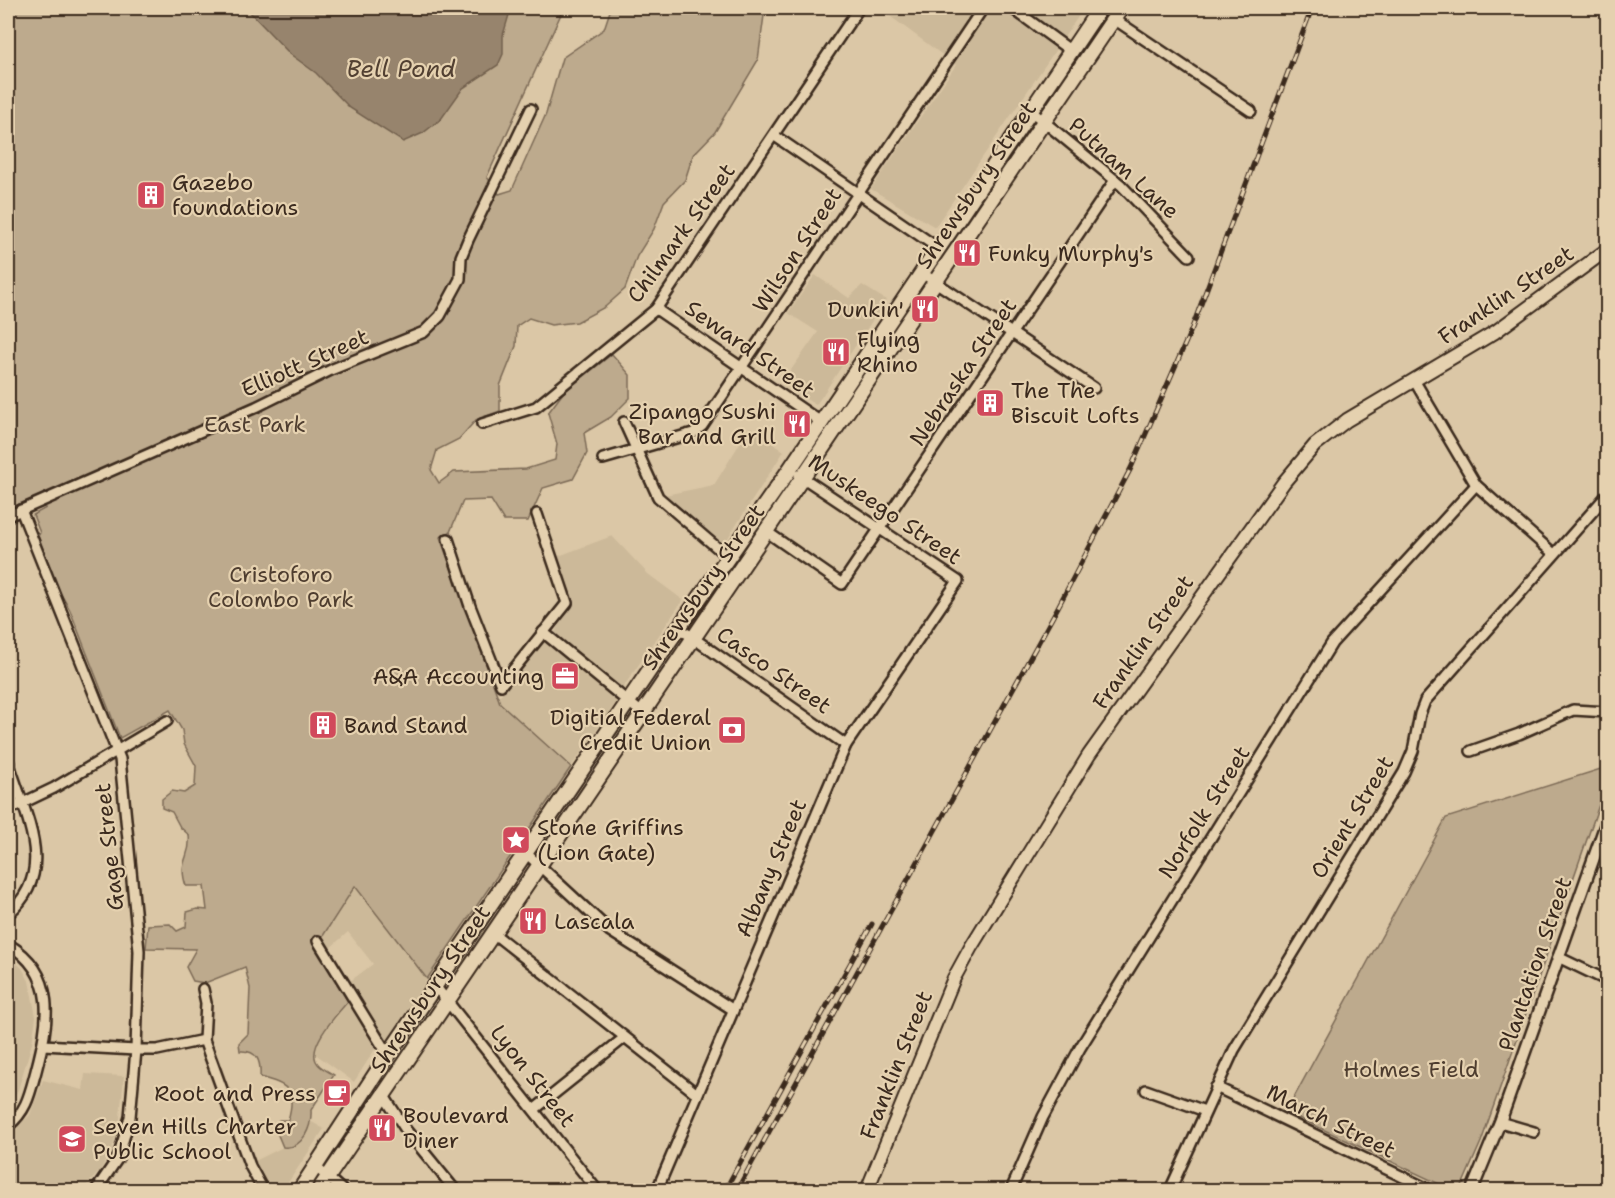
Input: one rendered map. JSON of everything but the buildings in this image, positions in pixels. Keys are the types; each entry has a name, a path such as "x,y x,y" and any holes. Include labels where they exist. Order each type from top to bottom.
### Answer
{"main road":[{"name":"Shrewsbury Street","path":"300,1191 388,1056 527,854 627,703 790,469 1100,8"},
{"name":"Shrewsbury Street","path":"319,1191 692,637 767,532 1118,13"},
{"name":"Franklin Street","path":"867,1191 958,970 1089,755 1302,459 1315,445 1347,420 1495,332 1608,249"}],"street":[{"name":"Chilmark Street","path":"482,424 536,407 656,309 859,8"},
{"name":"Wilson Street","path":"603,459 693,433 702,426 983,8"},
{"path":"1012,8 1071,51"},
{"path":"1118,13 1251,111"},
{"name":"Elliott Street","path":"8,516 256,407 333,369 424,332 440,316 460,279 461,257 468,240 531,109"},
{"name":"Putnam Lane","path":"1031,111 1115,180 1189,256"},
{"path":"775,135 938,248"},
{"name":"Nebraska Street","path":"767,532 842,584 1115,180"},
{"path":"922,273 1094,388"},
{"name":"Seward Street","path":"656,309 821,422"},
{"path":"1414,380 1476,485 1554,554"},
{"path":"624,422 658,498 728,557"},
{"name":"Muskeego Street","path":"790,469 958,581"},
{"name":"Norfolk Street","path":"1011,1191 1043,1117 1080,1048 1285,720 1316,664 1332,643 1476,485"},
{"name":"Orient Street","path":"1170,1191 1234,1050 1404,772 1415,746 1420,714 1425,701 1608,495"},
{"name":"Gage Street","path":"21,510 117,749 139,951 136,1050 130,1117 118,1158 96,1191"},
{"path":"448,538 470,606 501,685 567,603 537,514"},
{"name":"Albany Street","path":"657,1191 732,1009 846,745 958,581"},
{"name":"Casco Street","path":"679,628 846,745"},
{"path":"543,632 642,713"},
{"path":"1471,751 1519,734 1573,710 1608,712"},
{"path":"8,810 54,788 167,721"},
{"path":"8,760 34,841 34,877 25,897 8,914"},
{"name":"Plantation Street","path":"1472,1191 1500,1122 1607,821"},
{"path":"527,854 610,931 732,1009"},
{"path":"493,933 697,1094"},
{"path":"318,941 388,1056"},
{"path":"8,944 30,965 44,988 48,1012 43,1045 25,1108 8,1126"},
{"path":"1558,957 1608,981"},
{"name":"Lyon Street","path":"436,987 597,1191"},
{"path":"203,988 206,1003 204,1040 250,1166 263,1191"},
{"path":"535,1110 624,1038"},
{"path":"43,1045 157,1050 204,1040"},
{"name":"March Street","path":"1216,1087 1430,1191"},
{"path":"1146,1090 1205,1111"},
{"path":"384,1096 406,1130 455,1191"},
{"path":"1500,1122 1534,1132"},
{"path":"316,1167 329,1176 342,1191"}],"shaded area":[{"path":"879,8 1084,8 935,227 871,189 956,65"},
{"path":"815,275 849,298 862,285 886,300 816,405 781,384 818,332 788,313"},
{"path":"750,427 784,451 724,544 665,495 714,485"},
{"path":"612,536 648,574 683,600 622,689 554,634 569,606 556,557"},
{"path":"546,636 618,699 571,767 500,703 498,698"},
{"path":"356,886 427,979 387,1041 349,982 373,964 348,932 329,949 322,937"},
{"path":"8,956 22,968 29,981 36,1017 32,1043 18,1090 8,1108"},
{"path":"350,999 377,1046 354,1082 314,1053 316,1043"},
{"name":"Seven Hills Charter Public School","path":"85,1074 124,1076 119,1127 111,1151 99,1172 82,1190 8,1190 8,1136 30,1115 43,1080 83,1090"},
{"path":"312,1122 324,1129 283,1190 271,1190 255,1161 283,1147 292,1148 299,1144"}],"green space":[{"name":"East Park","path":"8,8 554,8 561,14 487,177 499,194 512,190 546,114 562,58 604,29 611,8 765,8 758,60 715,132 693,155 685,180 664,202 654,229 637,256 625,289 605,307 577,322 551,325 529,318 517,326 516,346 500,386 500,411 476,420 459,439 437,450 431,470 439,483 454,472 526,469 555,460 557,444 548,413 563,393 612,354 630,375 630,398 611,417 584,433 587,453 573,479 543,488 528,521 504,521 491,500 463,501 450,532 440,537 500,703 571,767 427,979 355,886 317,945 350,999 331,1021 316,1049 315,1057 318,1064 334,1075 311,1110 310,1123 305,1136 296,1145 290,1147 283,1147 275,1128 279,1120 288,1120 291,1101 288,1090 284,1086 260,1077 260,1066 255,1055 240,1051 239,1043 248,1034 250,988 245,967 205,983 193,981 186,967 196,949 146,948 148,925 170,924 177,931 186,927 187,912 197,909 207,910 204,886 186,886 183,870 189,849 189,835 180,827 172,812 162,808 162,799 172,791 184,793 195,786 196,766 184,744 182,730 170,710 120,738 70,610 59,591 38,536 40,533 33,515 46,508 43,503 26,514 8,515"},
{"name":"Holmes Field","path":"1607,767 1607,782 1481,1142 1460,1190 1452,1190 1286,1112 1446,818"}],"water":[{"name":"Bell Pond","path":"246,8 511,8 503,35 503,54 498,65 463,88 441,119 423,133 403,142 350,108 316,73 290,54"}],"railway":[{"path":"737,1190 1058,607 1131,468 1192,328 1312,8"},
{"path":"725,1190 872,924"}],"place":[{"name":"Gazebo foundations","path":"151,195"},
{"name":"Funky Murphy's","path":"967,253"},
{"name":"Dunkin'","path":"925,309"},
{"name":"Flying Rhino","path":"836,352"},
{"name":"The The Biscuit Lofts","path":"990,403"},
{"name":"Zipango Sushi Bar and Grill","path":"797,424"},
{"name":"A&A Accounting","path":"565,676"},
{"name":"Band Stand","path":"323,725"},
{"name":"Digitial Federal Credit Union","path":"732,730"},
{"name":"Stone Griffins (Lion Gate)","path":"516,840"},
{"name":"Lascala","path":"533,921"},
{"name":"Root and Press","path":"337,1093"},
{"name":"Boulevard Diner","path":"382,1128"},
{"name":"Seven Hills Charter Public School","path":"72,1139"}],"park label":[{"name":"Cristoforo Colombo Park","path":"281,586"}]}
